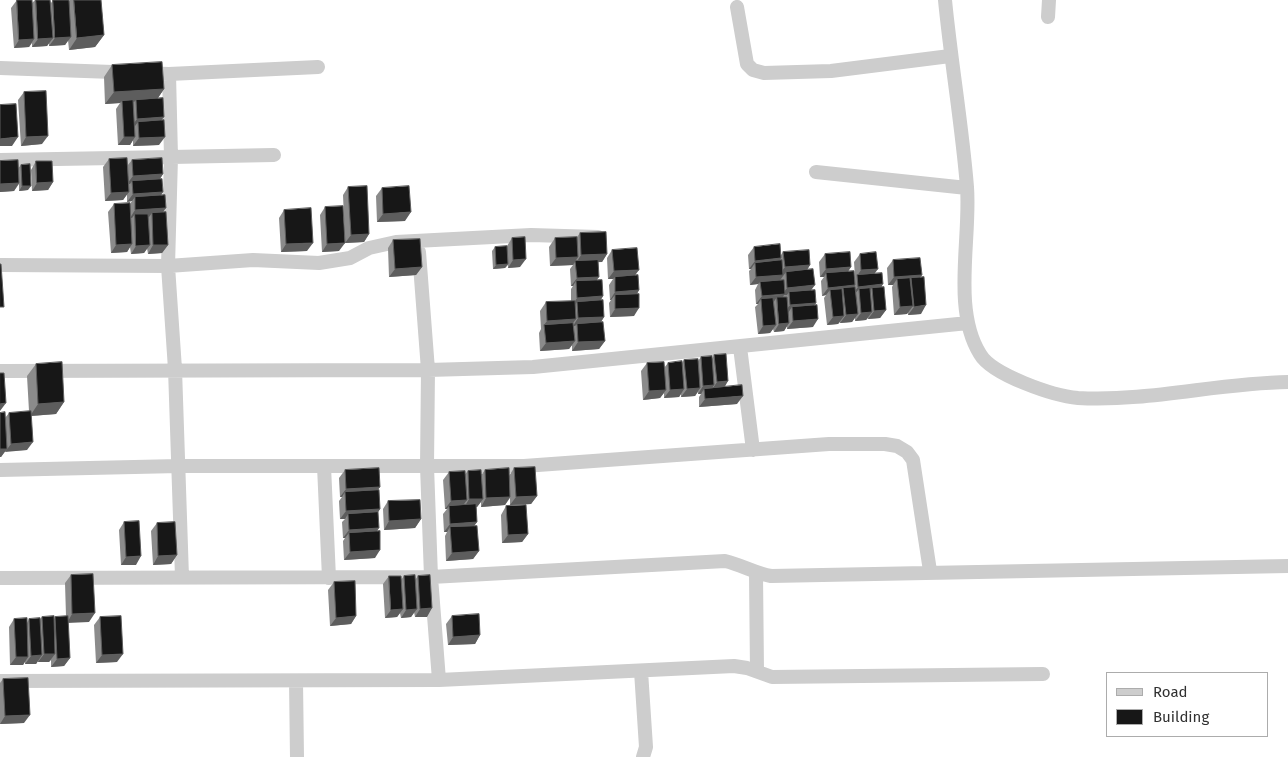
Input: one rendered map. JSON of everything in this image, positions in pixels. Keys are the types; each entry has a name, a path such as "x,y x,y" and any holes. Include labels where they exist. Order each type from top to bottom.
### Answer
{"street":[{"path":"945,0 950,56 967,188 965,295 968,323 981,356 999,372 1056,394 1076,398 1117,398 1288,382"},
{"path":"1048,17 1049,0"},
{"path":"737,7 747,64 754,70 764,73 832,71 950,56"},
{"path":"0,68 169,74 318,67"},
{"path":"169,74 171,157 168,266 176,369 182,577"},
{"path":"0,160 274,155"},
{"path":"816,172 967,188"},
{"path":"0,265 168,266 253,260 333,262 350,258 382,245 418,241 531,235 605,237"},
{"path":"418,241 428,370 427,466 431,577 439,680"},
{"path":"0,371 176,369 428,370 533,367 740,348 968,323"},
{"path":"740,348 752,450"},
{"path":"0,470 179,466 524,466 829,444 885,444 898,446 907,452 913,460 921,501 930,571"},
{"path":"324,466 329,578"},
{"path":"0,578 431,577 725,561 741,565 756,574 772,576 930,571 1288,566"},
{"path":"756,574 758,671"},
{"path":"0,681 439,680 734,666 758,671 772,677 1043,674"},
{"path":"641,671 646,747 643,757"},
{"path":"296,681 297,757"}],"building":[{"path":"17,0 32,0 34,39 19,40"},
{"path":"36,0 50,0 53,38 38,39"},
{"path":"53,0 69,0 71,37 55,38"},
{"path":"74,0 101,0 104,35 77,38"},
{"path":"162,62 164,89 114,92 112,65"},
{"path":"46,91 48,136 26,137 24,92"},
{"path":"163,98 164,117 137,119 136,100"},
{"path":"133,100 135,137 124,137 122,101"},
{"path":"16,104 18,137 0,139 0,105"},
{"path":"164,120 165,137 139,138 138,122"},
{"path":"127,158 129,192 111,193 109,159"},
{"path":"162,158 163,174 133,176 132,160"},
{"path":"18,160 19,183 0,184 0,161"},
{"path":"36,161 52,161 53,182 37,183"},
{"path":"30,164 31,186 22,186 21,165"},
{"path":"162,179 163,192 133,194 132,181"},
{"path":"367,186 369,234 351,235 348,187"},
{"path":"409,186 411,212 383,214 382,188"},
{"path":"165,195 166,208 135,210 135,197"},
{"path":"130,203 132,244 116,245 114,204"},
{"path":"343,206 345,243 327,244 325,207"},
{"path":"311,208 313,243 286,244 284,210"},
{"path":"166,212 168,245 153,245 152,213"},
{"path":"135,214 148,214 150,245 136,246"},
{"path":"606,232 607,254 581,255 580,233"},
{"path":"525,237 526,259 513,260 512,238"},
{"path":"577,237 578,257 556,258 555,238"},
{"path":"420,239 422,267 395,269 393,240"},
{"path":"780,244 781,258 755,261 754,247"},
{"path":"507,246 508,264 496,265 495,247"},
{"path":"637,248 639,270 614,271 612,250"},
{"path":"809,250 810,265 785,267 783,252"},
{"path":"850,252 851,267 826,269 825,254"},
{"path":"876,252 878,269 861,270 860,254"},
{"path":"920,258 922,275 894,277 893,260"},
{"path":"598,260 599,277 577,278 575,261"},
{"path":"782,260 783,275 756,277 755,263"},
{"path":"1,264 4,307 0,307"},
{"path":"813,269 815,285 787,288 786,272"},
{"path":"854,271 855,285 828,288 826,273"},
{"path":"882,273 883,284 858,287 857,275"},
{"path":"638,275 639,290 615,292 615,277"},
{"path":"924,277 926,305 914,307 911,278"},
{"path":"910,278 913,306 900,307 897,279"},
{"path":"602,280 603,296 577,298 576,281"},
{"path":"784,280 785,294 762,296 760,282"},
{"path":"855,287 858,314 846,315 843,288"},
{"path":"884,287 886,310 874,311 872,288"},
{"path":"870,288 872,312 861,313 859,289"},
{"path":"842,289 844,316 833,317 830,290"},
{"path":"815,290 816,303 790,305 789,292"},
{"path":"639,294 639,308 615,309 615,295"},
{"path":"777,297 787,297 789,323 779,324"},
{"path":"773,298 776,325 763,326 761,299"},
{"path":"603,300 604,317 578,318 577,302"},
{"path":"575,301 576,319 547,321 546,302"},
{"path":"817,305 818,319 793,321 792,307"},
{"path":"603,322 605,341 578,342 577,324"},
{"path":"573,323 575,341 546,343 544,325"},
{"path":"726,354 728,381 717,382 714,355"},
{"path":"712,356 714,385 703,386 701,357"},
{"path":"698,359 700,388 687,389 684,360"},
{"path":"682,361 684,389 670,390 668,363"},
{"path":"62,362 64,402 38,404 36,364"},
{"path":"664,362 666,390 649,391 647,363"},
{"path":"0,373 4,373 6,403 0,404"},
{"path":"742,385 743,396 705,399 704,389"},
{"path":"31,411 33,442 11,444 9,413"},
{"path":"5,412 7,449 0,449 0,413"},
{"path":"535,467 537,496 516,497 514,468"},
{"path":"379,468 380,487 346,489 345,470"},
{"path":"509,468 510,497 486,498 485,470"},
{"path":"481,470 483,499 469,499 468,471"},
{"path":"465,471 467,500 451,501 449,472"},
{"path":"379,490 380,509 346,511 345,492"},
{"path":"420,500 421,519 389,521 388,501"},
{"path":"476,504 477,522 450,524 449,506"},
{"path":"526,505 528,534 508,535 506,506"},
{"path":"378,512 379,528 349,530 348,514"},
{"path":"139,521 141,556 126,557 124,522"},
{"path":"175,522 177,555 158,556 157,523"},
{"path":"477,526 479,551 452,553 450,527"},
{"path":"380,531 380,550 350,552 349,533"},
{"path":"93,574 95,613 72,614 71,575"},
{"path":"415,575 417,609 406,610 404,576"},
{"path":"430,575 432,608 420,609 418,576"},
{"path":"389,576 401,576 403,609 391,610"},
{"path":"355,581 356,616 336,618 334,582"},
{"path":"479,614 480,635 453,637 452,616"},
{"path":"54,616 55,654 44,654 42,617"},
{"path":"68,616 70,658 57,659 55,617"},
{"path":"121,616 123,654 102,655 100,617"},
{"path":"27,618 28,657 16,657 14,619"},
{"path":"40,618 42,655 31,656 29,619"},
{"path":"28,678 30,715 5,716 3,679"}]}
